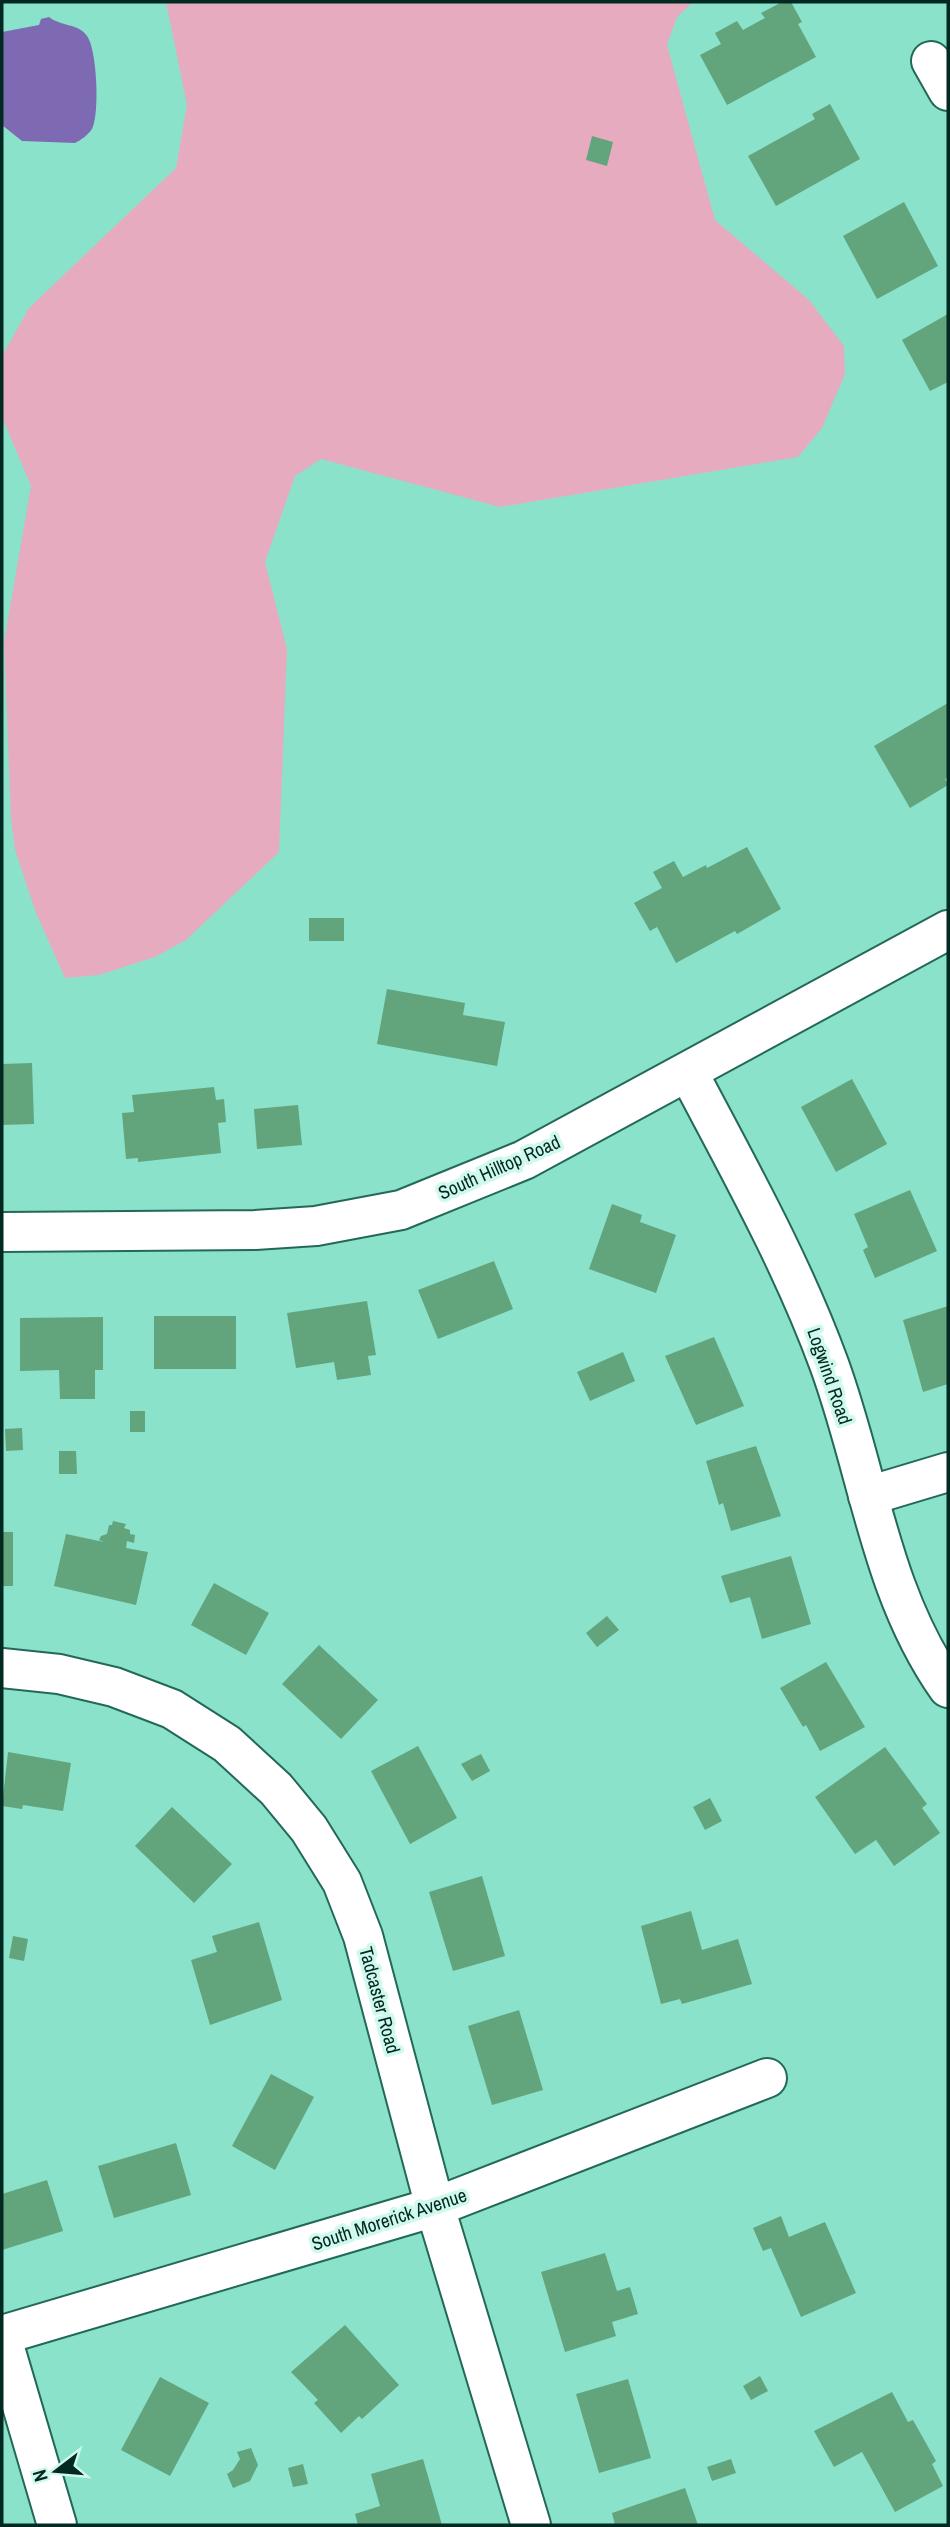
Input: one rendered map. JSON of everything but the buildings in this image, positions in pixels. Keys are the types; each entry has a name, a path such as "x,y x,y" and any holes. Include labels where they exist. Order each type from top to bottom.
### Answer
{"street":[{"name":"South Hilltop Road","path":"2,1233 256,1230 316,1226 401,1210 524,1160 948,930"},
{"name":"Logwind Road","path":"688,1072 758,1204 799,1290 830,1366 889,1572 908,1620 933,1667 948,1688"},
{"path":"868,1496 948,1472"},
{"name":"Tadcaster Road","path":"2,1668 59,1674 114,1687 172,1709 228,1744 276,1789 309,1829 342,1882 363,1936 436,2207 531,2525"},
{"name":"South Morerick Avenue","path":"2,2336 436,2207 767,2078"},
{"path":"2,2336 57,2525"}],"shaded area":[{"path":"166,2 693,2 677,17 667,45 715,220 809,300 844,346 845,374 822,428 798,457 500,507 321,459 295,476 265,562 287,649 279,852 186,940 155,957 99,975 65,978 36,913 15,850 11,820 4,642 31,486 2,417 2,356 29,308 176,168 187,105"},
{"path":"49,17 83,32 93,54 97,96 94,121 92,129 75,143 22,141 2,125 2,32 39,25 41,19"}]}
